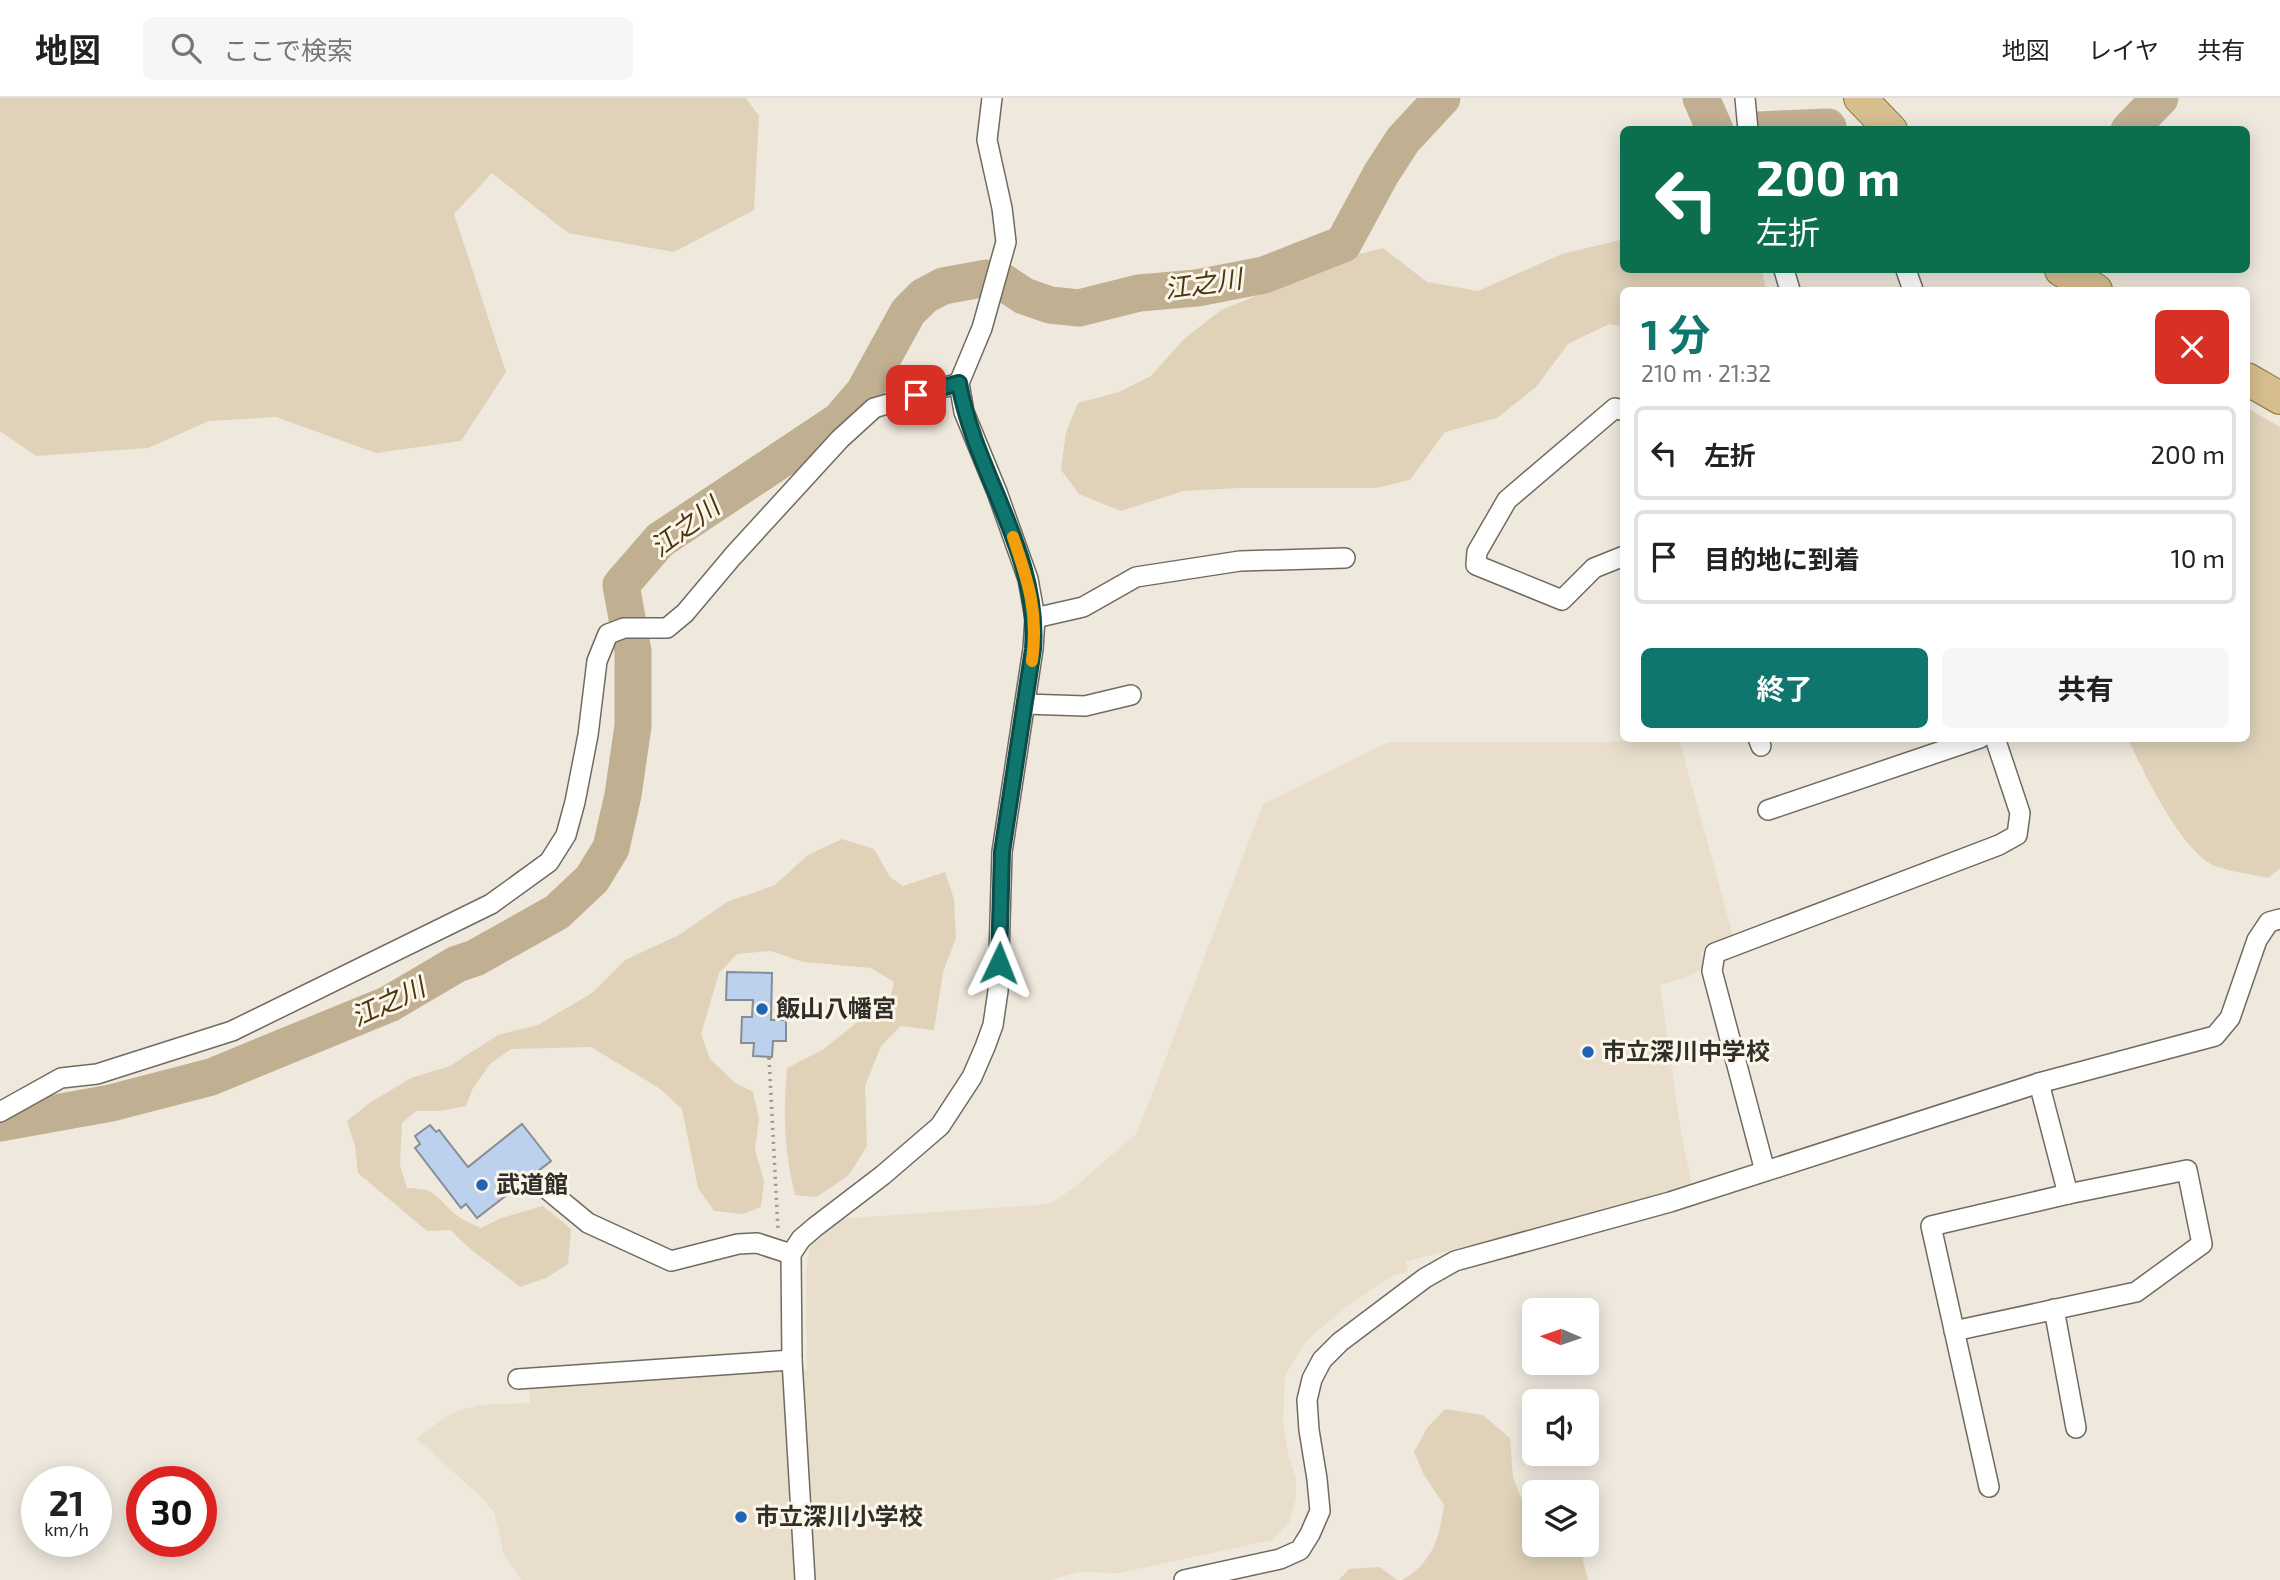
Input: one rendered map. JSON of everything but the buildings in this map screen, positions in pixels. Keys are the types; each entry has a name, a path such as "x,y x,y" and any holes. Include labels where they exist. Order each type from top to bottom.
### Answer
{"main road":[{"path":"1860,98 1887,126"},
{"path":"2066,273 2091,287"},
{"path":"2250,381 2280,398"}],"street":[{"path":"785,1252 940,1126 972,1077 993,1025 998,991 1002,852 1033,649 1035,618 1028,579 997,492 964,412 959,383 982,328 1006,242 1002,208 987,139 992,98"},
{"path":"1745,98 1748,126"},
{"path":"0,1112 61,1078 97,1074 232,1031 491,904 549,862 566,835 575,802 588,735 597,661 608,634 624,628 667,628 685,612 831,449 874,408 959,383"},
{"path":"1620,410 1615,408 1507,500 1477,552 1476,565 1562,600 1594,568 1620,558"},
{"path":"1035,618 1083,607 1136,577 1240,561 1345,558"},
{"path":"1025,704 1085,706 1131,695"},
{"path":"1765,1171 1712,971 1715,953 1998,845 2017,835 2020,813 1996,742"},
{"path":"1768,810 1940,744"},
{"path":"1184,1580 1280,1559 1300,1549 1320,1511 1307,1400 1312,1379 1322,1360 1340,1342 1425,1278 1455,1261 1670,1202 2039,1083 2215,1036 2230,1018 2257,940 2269,922 2280,919"},
{"path":"2039,1083 2068,1194"},
{"path":"1954,1331 2136,1292 2202,1244 2187,1170 1931,1226 1954,1331 1989,1487"},
{"path":"548,1190 588,1223 671,1261 738,1244 757,1243 785,1252"},
{"path":"785,1252 805,1580"},
{"path":"2054,1309 2076,1428"},
{"path":"518,1379 792,1360"}],"path":[{"path":"769,1058 785,1252"}],"shaded area":[{"path":"0,98 746,98 759,116 754,210 674,252 568,233 492,173 454,214 506,372 461,441 376,453 276,417 209,421 148,448 36,456 0,431"},
{"path":"1620,240 1620,273 1763,273 1765,287 1620,287 1620,326 1609,324 1568,344 1536,387 1497,418 1445,432 1410,480 1376,488 1240,488 1183,491 1121,511 1079,494 1061,470 1066,432 1078,403 1119,392 1151,376 1184,339 1221,310 1291,282 1336,260 1383,248 1427,282 1478,291 1562,254"},
{"path":"2250,410 2280,427 2280,868 2268,878 2221,868 2202,858 2177,829 2129,742 2250,742"},
{"path":"1389,742 1680,742 1734,939 1705,949 1701,953 1703,969 1660,985 1681,1133 1692,1184 1540,1229 1406,1261 1408,1272 1392,1276 1347,1306 1306,1341 1285,1376 1283,1422 1288,1454 1296,1478 1296,1499 1289,1523 1272,1540 1119,1573 1078,1572 1051,1580 522,1580 504,1555 494,1512 416,1438 452,1413 479,1405 530,1403 530,1387 807,1370 806,1273 810,1244 837,1219 1050,1204 1076,1186 1137,1133 1263,804"},
{"path":"842,839 874,849 890,877 903,886 945,872 954,899 956,938 943,972 934,1030 901,1026 881,1046 865,1086 867,1146 849,1175 817,1197 795,1195 785,1132 787,1068 824,1049 861,1019 889,1005 894,982 871,968 803,962 771,951 737,954 719,973 701,1034 710,1059 734,1082 753,1092 759,1119 755,1150 764,1181 761,1207 742,1214 714,1211 698,1188 682,1109 659,1088 591,1047 511,1049 490,1064 473,1088 466,1106 440,1111 416,1111 402,1123 400,1165 407,1188 431,1192 458,1216 481,1228 501,1218 543,1206 571,1229 568,1264 546,1278 520,1287 467,1246 451,1230 427,1231 358,1173 355,1146 347,1121 371,1102 411,1078 450,1066 498,1035 538,1025 592,993 625,960 679,935 727,902 775,885 808,855"},
{"path":"1445,1409 1483,1415 1510,1438 1513,1477 1522,1498 1522,1557 1582,1557 1588,1580 1402,1580 1428,1557 1437,1539 1444,1505 1424,1475 1414,1452 1427,1428"},
{"path":"1380,1567 1397,1580 1339,1580 1349,1569"}],"waterway":[{"name":"江之川","path":"0,1123 111,1103 211,1077 389,1004 457,964 475,958 557,912 592,879 611,848 623,795 633,726 633,651 621,585 660,540 839,421 864,392 908,312 924,296 943,286 987,278 1003,282 1024,296 1050,305 1079,308 1139,293 1197,288 1264,275 1343,244 1403,140 1442,98"},
{"name":"江之川","path":"1701,98 1713,126"},
{"name":"江之川","path":"2133,126 2160,98"}],"slow traffic":[{"path":"1013,537 1032,597 1035,618 1032,661"}],"place":[{"name":"飯山八幡宮","path":"762,1009"},
{"name":"市立深川中学校","path":"1588,1052"},
{"name":"武道館","path":"482,1185"},
{"name":"市立深川小学校","path":"741,1517"}],"route":[{"path":"916,395 959,383 964,412 997,492 1032,597 1035,618 1033,649 1002,852 999,963"}]}
